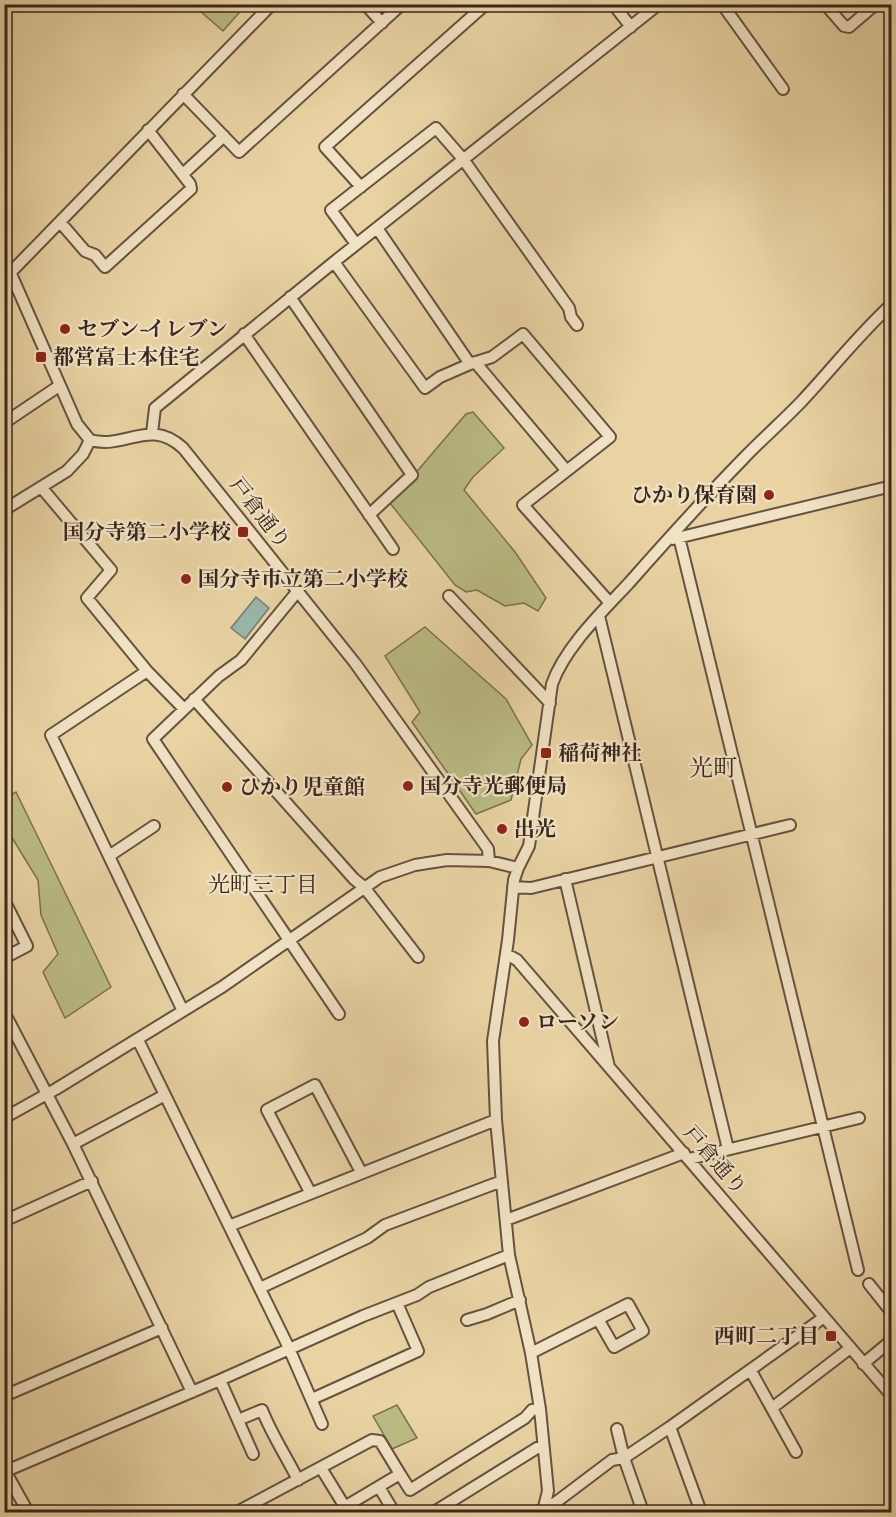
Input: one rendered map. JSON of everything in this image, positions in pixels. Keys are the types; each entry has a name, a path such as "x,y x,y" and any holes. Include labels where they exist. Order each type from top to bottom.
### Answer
{"street":[{"path":"11,273 272,4"},
{"path":"365,4 382,23"},
{"path":"183,94 239,152 402,4"},
{"path":"362,187 325,147 486,4"},
{"path":"613,4 632,27"},
{"path":"4,258 59,386 77,424 90,440 110,442 152,434 155,408 356,244 659,4"},
{"path":"722,4 783,89"},
{"path":"825,4 844,26 849,27 876,4"},
{"path":"356,244 331,210 436,128 463,159 569,308 571,317 577,325"},
{"path":"60,222 85,251 95,255 105,267 191,189 183,174 148,130"},
{"path":"183,174 224,136"},
{"path":"377,228 472,363 566,470"},
{"path":"334,262 425,388 440,377 492,357 523,334 610,437 523,506 610,603"},
{"path":"290,297 412,475 369,515"},
{"path":"543,1510 548,1491 540,1409 531,1353 509,1255 496,1120 493,1041 513,887 518,868 529,846 552,684 557,670 610,603 891,304"},
{"path":"244,334 393,549"},
{"path":"4,423 59,386"},
{"name":"戸倉通り","path":"152,434 161,434 183,448 355,663 488,849 489,861"},
{"path":"4,510 75,464 84,454 90,440"},
{"path":"667,540 891,486"},
{"path":"41,487 111,570 87,597 147,671 184,709"},
{"path":"679,537 858,1270"},
{"path":"297,592 241,660 219,676 153,739 339,1014"},
{"path":"449,596 550,703"},
{"path":"599,616 728,1149"},
{"path":"147,671 51,735 183,1011"},
{"path":"194,699 354,879 364,887 418,957"},
{"path":"513,887 531,888 790,825"},
{"path":"109,856 154,826"},
{"path":"4,1118 138,1040 290,942 380,877 426,862 447,860 489,861 518,868"},
{"path":"565,879 609,1067"},
{"path":"4,900 27,946 4,958"},
{"name":"戸倉通り","path":"506,954 517,960 891,1396"},
{"path":"4,1012 92,1181 192,1392"},
{"path":"138,1040 289,1348 322,1424"},
{"path":"310,1192 267,1110 315,1085 361,1172"},
{"path":"73,1144 165,1095"},
{"path":"506,1220 686,1156 728,1149 859,1118"},
{"path":"229,1226 496,1120"},
{"path":"4,1221 92,1181"},
{"path":"260,1288 367,1238 385,1225 502,1181"},
{"path":"28,1512 5,1470 417,1295 429,1287 509,1255"},
{"path":"869,1284 891,1313"},
{"path":"466,1320 520,1300"},
{"path":"312,1399 418,1351 397,1303"},
{"path":"543,1510 612,1460 624,1458 670,1427 823,1318"},
{"path":"531,1353 598,1319"},
{"path":"4,1396 162,1328"},
{"path":"863,1364 891,1340"},
{"path":"772,1408 849,1348"},
{"path":"751,1371 796,1452"},
{"path":"220,1380 254,1454"},
{"path":"237,1512 372,1440 380,1441 410,1490 525,1418 532,1410 540,1409"},
{"path":"238,1420 262,1410 271,1432 280,1443 298,1480"},
{"path":"670,1427 701,1512"},
{"path":"617,1429 624,1458 643,1512"},
{"path":"434,1512 537,1448 543,1447"},
{"path":"321,1468 340,1510 400,1474"},
{"path":"379,1487 394,1512"},
{"path":"4,1496 16,1490"}],"green space":[{"path":"193,5 246,5 223,31"},
{"path":"473,412 504,448 473,477 464,490 515,552 546,598 538,611 524,603 505,606 477,590 466,592 455,585 390,503 466,414"},
{"path":"425,627 506,699 532,745 521,759 511,800 476,814 412,722 420,712 385,656"},
{"path":"16,792 111,987 65,1018 43,972 58,954 41,915 38,880 9,833 7,797"},
{"path":"397,1405 417,1438 392,1449 373,1416"}],"shaded area":[{"path":"256,597 269,608 245,639 231,628"}],"place":[{"name":"セブン-イレブン","path":"65,329"},
{"name":"都営富士本住宅","path":"41,357"},
{"name":"ひかり保育園","path":"769,495"},
{"name":"国分寺第二小学校","path":"243,532"},
{"name":"国分寺市立第二小学校","path":"186,579"},
{"name":"稲荷神社","path":"546,753"},
{"name":"国分寺光郵便局","path":"408,786"},
{"name":"ひかり児童館","path":"227,787"},
{"name":"出光","path":"502,829"},
{"name":"ローソン","path":"524,1022"},
{"name":"西町二丁目","path":"831,1336"}],"district":[{"name":"光町","path":"713,768"},
{"name":"光町三丁目","path":"263,885"}]}
